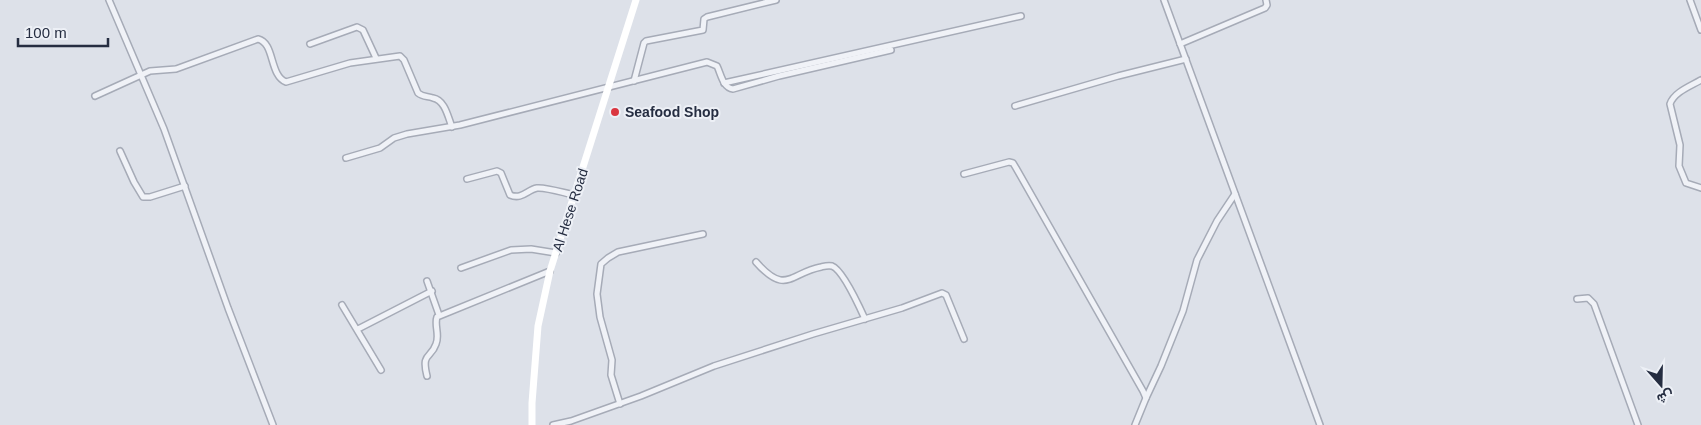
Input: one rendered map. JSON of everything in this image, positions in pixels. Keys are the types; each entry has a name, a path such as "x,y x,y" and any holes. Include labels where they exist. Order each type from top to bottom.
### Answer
{"street":[{"path":"109,0 141,74 185,186 228,308 273,425"},
{"name":"Al Hese Road","path":"532,425 538,326 550,271 636,0"},
{"path":"634,81 646,41 703,30 704,18 776,0"},
{"path":"1164,0 1320,425"},
{"path":"1180,44 1265,8 1267,5 1266,0"},
{"path":"1690,0 1701,30"},
{"path":"724,83 1021,16"},
{"path":"310,44 357,27 363,30 376,58"},
{"path":"95,96 141,74 155,70 176,69 258,39 266,43 278,77 286,82 336,66 395,55 402,57 418,93 421,96 440,101 452,127"},
{"path":"346,158 380,148 394,138 407,134 452,127 707,62 717,66 724,83 728,88 733,89 779,76 891,50"},
{"path":"1015,106 1118,76 1186,60"},
{"path":"1701,80 1680,92 1671,100 1670,104 1680,145 1679,166 1686,183 1701,188"},
{"path":"120,151 143,197 150,197 185,186"},
{"path":"964,174 1009,162 1013,163 1119,346 1146,398"},
{"path":"467,178 497,171 501,174 510,195 514,197 526,194 537,188 574,195"},
{"path":"1135,425 1183,311 1197,260 1217,221 1235,194"},
{"path":"620,404 611,375 612,360 600,317 597,294 601,264 618,252 703,234"},
{"path":"461,268 511,250 531,249 556,253"},
{"path":"756,262 767,274 777,279 786,280 817,267 829,265 835,267 857,299 865,319"},
{"path":"426,376 424,367 426,357 433,350 437,342 436,319 439,314 460,308 550,271"},
{"path":"427,281 439,314"},
{"path":"358,329 432,291"},
{"path":"553,425 571,421 620,404 714,366 902,308 942,293 946,295 964,339"},
{"path":"1577,299 1588,298 1594,304 1638,425"},
{"path":"342,305 381,370"}],"place":[{"name":"Seafood Shop","path":"615,112"}]}
